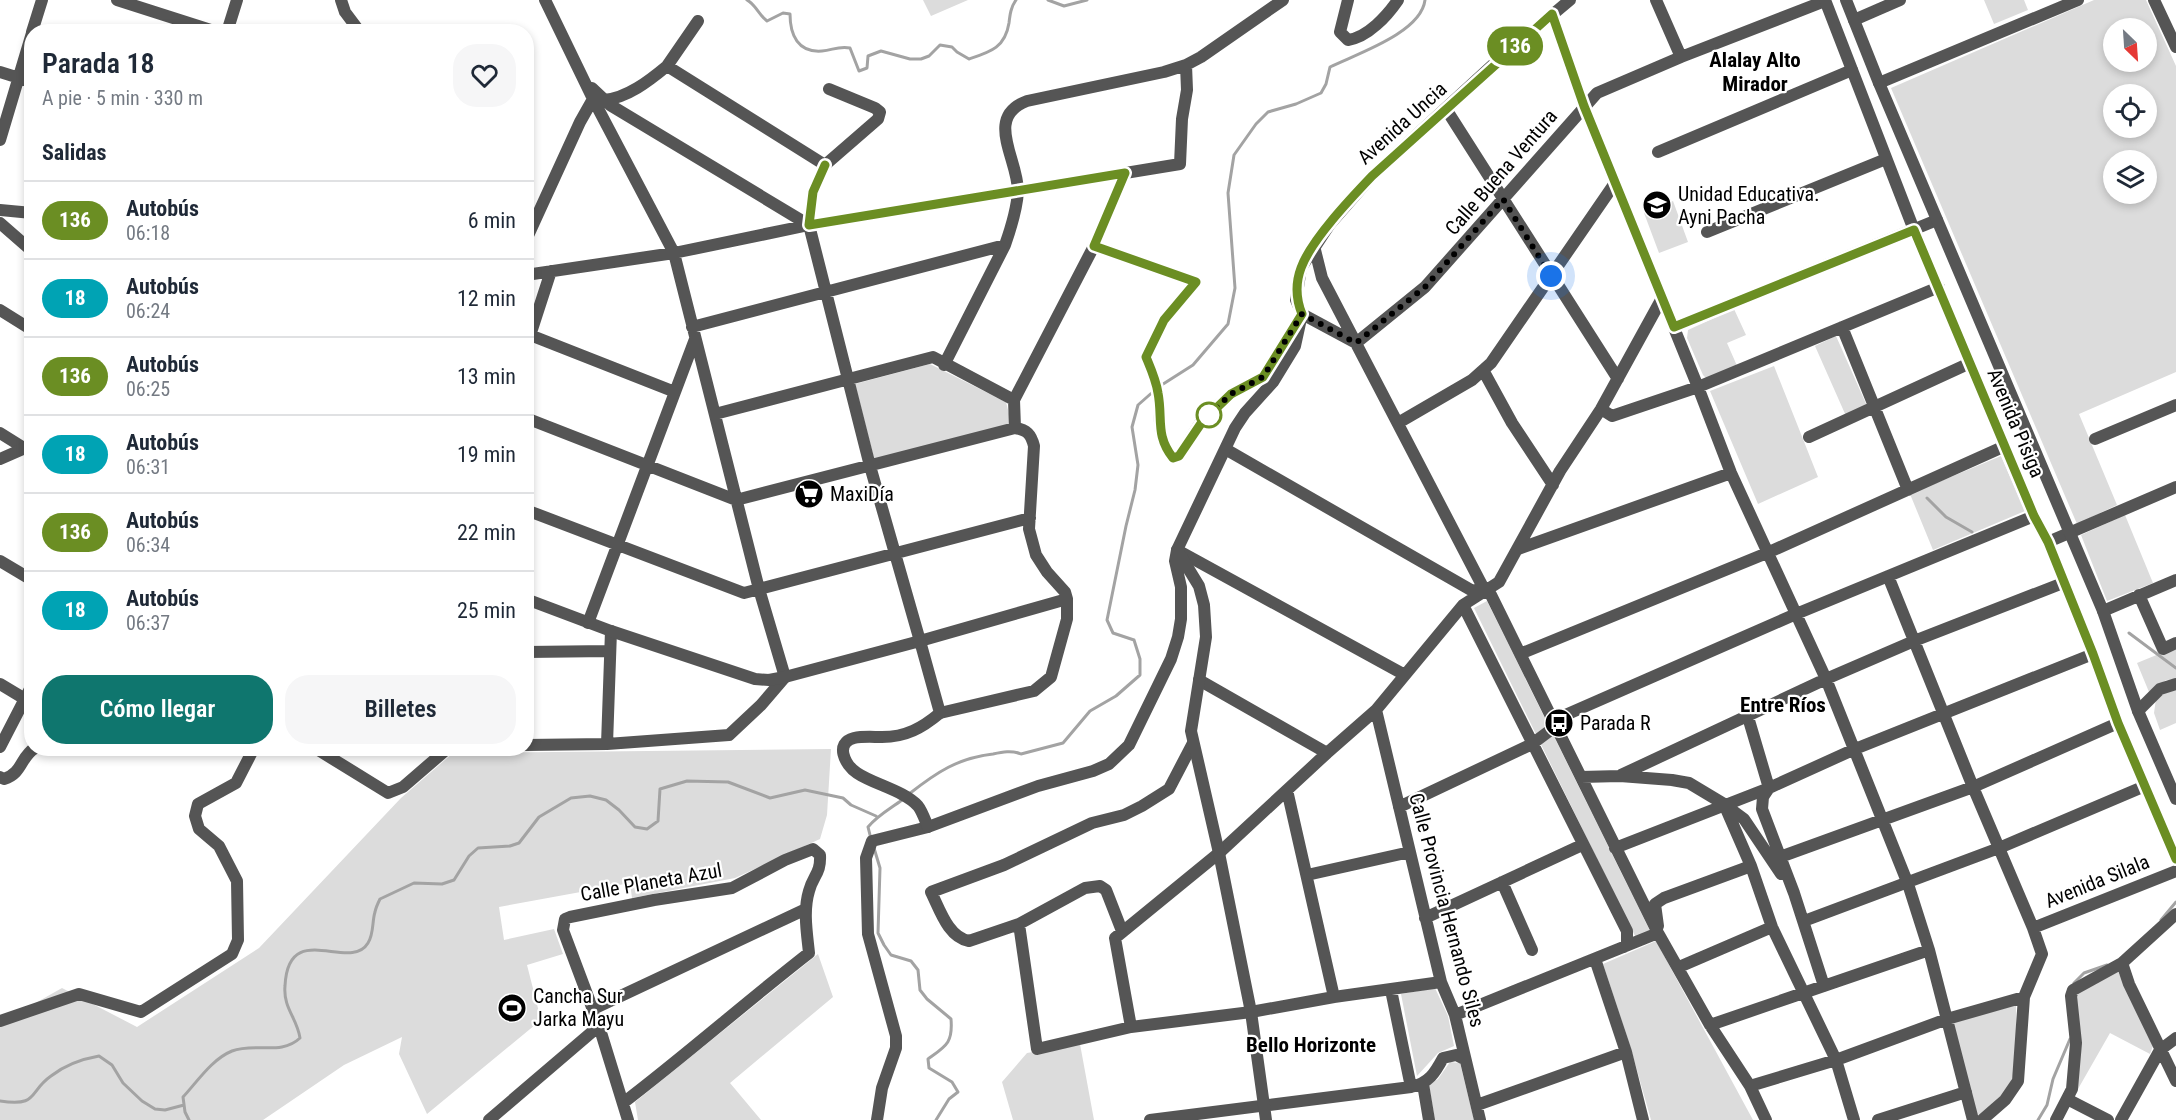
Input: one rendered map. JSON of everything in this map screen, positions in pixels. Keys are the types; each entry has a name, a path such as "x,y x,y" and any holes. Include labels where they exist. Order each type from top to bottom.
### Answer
{"street":[{"path":"34,24 42,0"},
{"path":"117,0 192,24"},
{"path":"230,24 237,0"},
{"path":"341,0 345,12 354,24"},
{"path":"545,0 585,80 598,99 674,253 759,589 785,677"},
{"path":"944,365 1005,245 1011,228 1018,190 1005,120 1015,105 1164,72 1186,65 1283,0"},
{"path":"1348,0 1340,32 1348,40 1383,19 1398,0"},
{"name":"Avenida Uncia","path":"1177,550 1227,450 1235,428 1273,382 1295,346 1302,314 1296,300 1297,286 1301,268 1314,246 1348,202 1372,176 1570,0"},
{"path":"1656,0 1681,57"},
{"name":"Calle Buena Ventura","path":"1356,343 1425,287 1597,93 1825,0"},
{"name":"Avenida Pisiga","path":"1825,0 1914,230 2034,516 2048,542 2118,723 2176,859"},
{"name":"Avenida Pisiga","path":"1846,0 2103,611 2138,711 2175,796"},
{"path":"1854,20 1900,0"},
{"path":"1879,83 2078,0"},
{"path":"2154,0 2176,47"},
{"path":"1552,14 1584,106 1731,474 1826,679 1908,884 1929,950 1973,1120"},
{"path":"598,99 617,99 667,66 698,21"},
{"path":"0,140 24,58"},
{"path":"534,274 674,253 809,225 1180,164 1182,119 1187,90 1186,65"},
{"path":"667,66 825,165"},
{"path":"1658,152 1852,70"},
{"path":"0,72 24,79"},
{"path":"828,89 880,112 878,119 825,165 813,192 809,225 870,466 940,713"},
{"path":"598,99 809,225"},
{"path":"534,223 580,122 598,99"},
{"path":"1446,109 1618,380"},
{"path":"1707,232 1886,159"},
{"path":"1015,428 1014,400 1094,246 1125,173"},
{"path":"1398,423 1472,380 1491,363 1615,183"},
{"path":"0,210 24,212"},
{"path":"1674,327 1937,220"},
{"path":"0,223 24,244"},
{"path":"694,333 827,292 1005,245"},
{"path":"1094,246 1196,282 1164,320 1146,357 1159,396 1160,431 1164,447 1173,458 1179,456 1202,422 1231,394 1263,377 1302,314 1356,343"},
{"path":"1314,246 1322,278 1520,654 1658,933 1710,1025 1750,1086 1766,1120"},
{"path":"534,323 551,271"},
{"path":"1601,409 1612,416 1698,387 1939,288"},
{"path":"1131,1027 1115,938 1219,853 1377,710 1463,605 1488,593 1499,582 1552,485 1573,449 1601,409 1662,300"},
{"path":"0,310 24,325"},
{"path":"1842,327 1908,490"},
{"path":"588,623 675,392 694,333"},
{"path":"534,337 675,392"},
{"path":"715,414 933,357 944,365 1014,400"},
{"path":"1809,437 1970,363"},
{"path":"1483,370 1512,423 1552,485"},
{"path":"2095,439 2176,405"},
{"path":"534,421 736,500 1015,428 1025,430 1031,435 1034,446 1029,529 1036,555 1065,592 1067,599 1067,619 1051,677 1034,692 940,713 915,731 899,736 852,739 844,745 842,751 856,772 898,792 918,806 928,827"},
{"path":"0,433 24,446"},
{"path":"1520,654 1767,553 2005,446"},
{"path":"1227,450 1472,590 1488,593"},
{"path":"0,459 24,451"},
{"path":"1518,549 1731,474"},
{"path":"2048,542 2176,487"},
{"path":"534,513 744,593 1030,518"},
{"path":"1399,807 1532,744 1555,723 1796,614 2034,516"},
{"path":"877,1120 882,1088 896,1048 896,1036 868,934 866,858 872,841 928,827 1038,786 1093,771 1109,764 1120,755 1129,745 1171,659 1178,637 1181,619 1181,587 1175,561 1177,550"},
{"path":"1177,550 1405,675"},
{"path":"1177,550 1199,586 1204,605 1206,637 1191,730 1251,1012 1266,1120"},
{"path":"0,561 24,575"},
{"path":"1888,576 1972,788 2033,928 2042,954 2024,997 2018,1081 2005,1100 1982,1120"},
{"path":"2103,611 2176,580"},
{"path":"1620,776 1826,679 1914,641 2063,583"},
{"path":"2139,596 2163,649 2176,643"},
{"path":"534,602 588,623 755,679 769,680 920,641 1067,599"},
{"path":"1463,605 1627,931 1627,943 1624,947"},
{"path":"607,744 611,631"},
{"path":"534,652 610,651"},
{"path":"1615,848 1768,788 1855,749 2093,654"},
{"path":"534,746 607,744 729,735 761,705 785,677"},
{"path":"1199,680 1327,753"},
{"path":"0,684 24,698"},
{"path":"2138,711 2160,689 2176,684"},
{"path":"0,747 24,701"},
{"name":"Calle Provincia Hernando Siles","path":"1377,710 1441,982 1455,1015 1480,1120"},
{"path":"1748,717 1768,788 1762,797 1762,809 1804,921 1824,986"},
{"path":"1780,857 1972,788 2118,723"},
{"path":"1122,931 1106,890 1100,886 1085,888 1019,924 969,941 953,934 931,892 1004,864 1092,823 1124,814 1149,802 1169,789 1193,743"},
{"path":"0,777 4,779 16,773 28,756"},
{"path":"0,1021 78,994 141,1012 232,954 238,940 237,880 219,846 199,830 195,816 198,804 236,783 250,756"},
{"path":"328,756 388,793 403,787 441,756"},
{"path":"1581,777 1620,776 1689,783 1744,819 1794,893"},
{"path":"1804,921 1908,884 1999,848 2145,786"},
{"path":"1287,790 1334,997"},
{"path":"1724,804 1752,866 1772,927 1836,1060 1854,1120"},
{"path":"1425,918 1582,845"},
{"name":"Calle Planeta Azul","path":"593,1009 563,930 565,919 570,916 732,888 785,860 813,849 820,855 820,866 809,890 806,909"},
{"path":"1306,875 1410,852"},
{"path":"1658,933 1655,904 1664,898 1752,866"},
{"name":"Avenida Silala","path":"2033,928 2176,871"},
{"path":"1502,882 1532,950"},
{"path":"623,1103 808,953 806,909 593,1009 627,1119"},
{"path":"2056,1120 2072,1089 2076,1043 2071,996 2073,990 2122,963 2176,914"},
{"path":"1019,924 1037,1049 1131,1027 1251,1012 1334,997 1441,982"},
{"path":"1679,967 1772,927"},
{"path":"1455,1015 1658,933"},
{"path":"1710,1025 1929,950"},
{"path":"1595,958 1626,1052 1643,1120"},
{"path":"2122,963 2129,984 2176,1081"},
{"path":"1391,990 1429,1120"},
{"path":"1750,1086 1836,1060 1947,1019 2024,997"},
{"path":"489,1120 599,1026"},
{"path":"2121,1120 2160,1050 2176,1038"},
{"path":"1477,1105 1626,1052"},
{"path":"1150,1120 1417,1085 1434,1074 1443,1058 1456,1055 1464,1059"},
{"path":"1878,1120 1966,1092"},
{"path":"2067,1099 2108,1120"}],"shaded area":[{"path":"923,0 968,0 931,16"},
{"path":"1984,0 2024,0 2028,10 1994,24"},
{"path":"2094,0 2146,0 2154,18 2103,18 2103,72 2157,72 2157,24 2176,66 2176,372 2079,414 2117,505 2077,524 1891,88"},
{"path":"1673,201 1688,242 1659,253 1644,213"},
{"path":"1734,309 1746,335 1727,343 1738,368 1706,378 1687,338 1688,330"},
{"path":"1836,336 1867,406 1846,416 1815,346"},
{"path":"930,364 1006,402 1012,426 875,462 855,384"},
{"path":"1774,366 1818,477 1758,504 1710,391"},
{"path":"2001,456 2025,511 1933,550 1910,494"},
{"path":"2125,515 2153,583 2107,601 2081,535"},
{"path":"1487,601 1650,931 1636,938 1474,608"},
{"path":"2176,647 2176,679 2166,680 2149,692 2137,663"},
{"path":"2176,689 2176,723 2160,730 2154,713 2156,699"},
{"path":"831,749 827,815 820,839 735,878 632,898 630,883 499,907 504,940 554,929 563,954 527,965 541,1020 427,1114 399,1054 402,1037 344,1065 263,1120 0,1120 0,1023 62,988 137,1027 259,948 401,798 450,756 534,756 534,752"},
{"path":"1656,941 1753,1120 1651,1120 1603,964"},
{"path":"818,954 833,997 730,1083 761,1120 638,1120 635,1102"},
{"path":"2117,969 2153,1046 2150,1054 2110,1033 2078,1089 2076,999 2079,991"},
{"path":"1435,988 1448,1016 1454,1046 1438,1053 1417,1076 1401,994"},
{"path":"2016,1005 2017,1040 2012,1078 2002,1097 1980,1115 1975,1114 1952,1023"},
{"path":"1080,1044 1094,1120 1013,1120 1002,1082 1027,1053"},
{"path":"1450,1062 1460,1063 1474,1120 1435,1120 1429,1085 1438,1079"}],"waterway":[{"path":"747,0 767,21 783,13 790,14 794,35 801,46 807,49 822,51 850,48 859,71 867,68 868,56 881,51 910,59 929,56 940,45 952,47 969,59 990,51 1004,38 1016,0"},
{"path":"1048,0 1064,6 1087,0"},
{"path":"1160,386 1193,365 1228,324 1235,288 1228,193 1234,155 1256,124 1268,112 1296,104 1321,93 1330,67 1400,32 1421,12 1425,0"},
{"path":"909,794 948,767 969,759 1003,752 1021,754 1063,743 1090,711 1116,696 1140,675 1140,659 1134,640 1113,633 1107,620 1135,490 1138,465 1132,427 1138,405 1155,390"},
{"path":"1927,498 1946,517 1972,532"},
{"path":"2129,633 2176,668"},
{"path":"189,1120 185,1112 183,1097 218,1059 232,1051 276,1048 293,1043 300,1038 285,994 289,966 297,955 308,950 348,953 359,951 370,939 375,910 380,899 414,883 442,884 454,880 469,856 478,848 510,846 519,843 539,817 571,798 590,796 606,800 635,827 647,829 658,821 660,789 687,781 728,782 770,798 805,790 843,798 851,805 876,816"},
{"path":"871,839 868,827 902,800"},
{"path":"874,848 880,868 878,933 891,955 911,961 918,970 920,990 951,1019 951,1034 947,1043 928,1059 929,1068 952,1082 958,1092 949,1099 936,1120"},
{"path":"2161,920 2176,902"},
{"path":"2074,983 2084,973 2107,965"},
{"path":"2038,1120 2047,1105 2053,1079 2070,1039"},
{"path":"0,1101 27,1100 44,1082 62,1069 99,1056 112,1065 123,1083 142,1101 155,1109 165,1110 184,1105"}],"bus line":[{"name":"136","path":"825,165 813,192 809,225 1125,173 1094,246 1196,282 1164,320 1146,357 1159,396 1160,431 1164,447 1173,458 1179,456 1202,422 1231,394 1256,382 1270,368 1302,314 1296,300 1301,268 1314,246 1348,202 1372,176 1552,14 1584,106 1674,327 1914,230 2034,516 2048,542 2118,723 2176,859"}],"place":[{"name":"Unidad Educativa. Ayni Pacha","path":"1657,205"},
{"name":"MaxiDía","path":"809,494"},
{"name":"Parada R","path":"1559,723"},
{"name":"Cancha Sur Jarka Mayu","path":"512,1008"}],"district":[{"name":"Alalay Alto Mirador","path":"1755,72"},
{"name":"Entre Ríos","path":"1783,705"},
{"name":"Bello Horizonte","path":"1311,1045"}],"route":[{"path":"1209,415 1231,394 1263,377 1302,314 1356,343 1425,287 1503,199 1551,276"}]}
